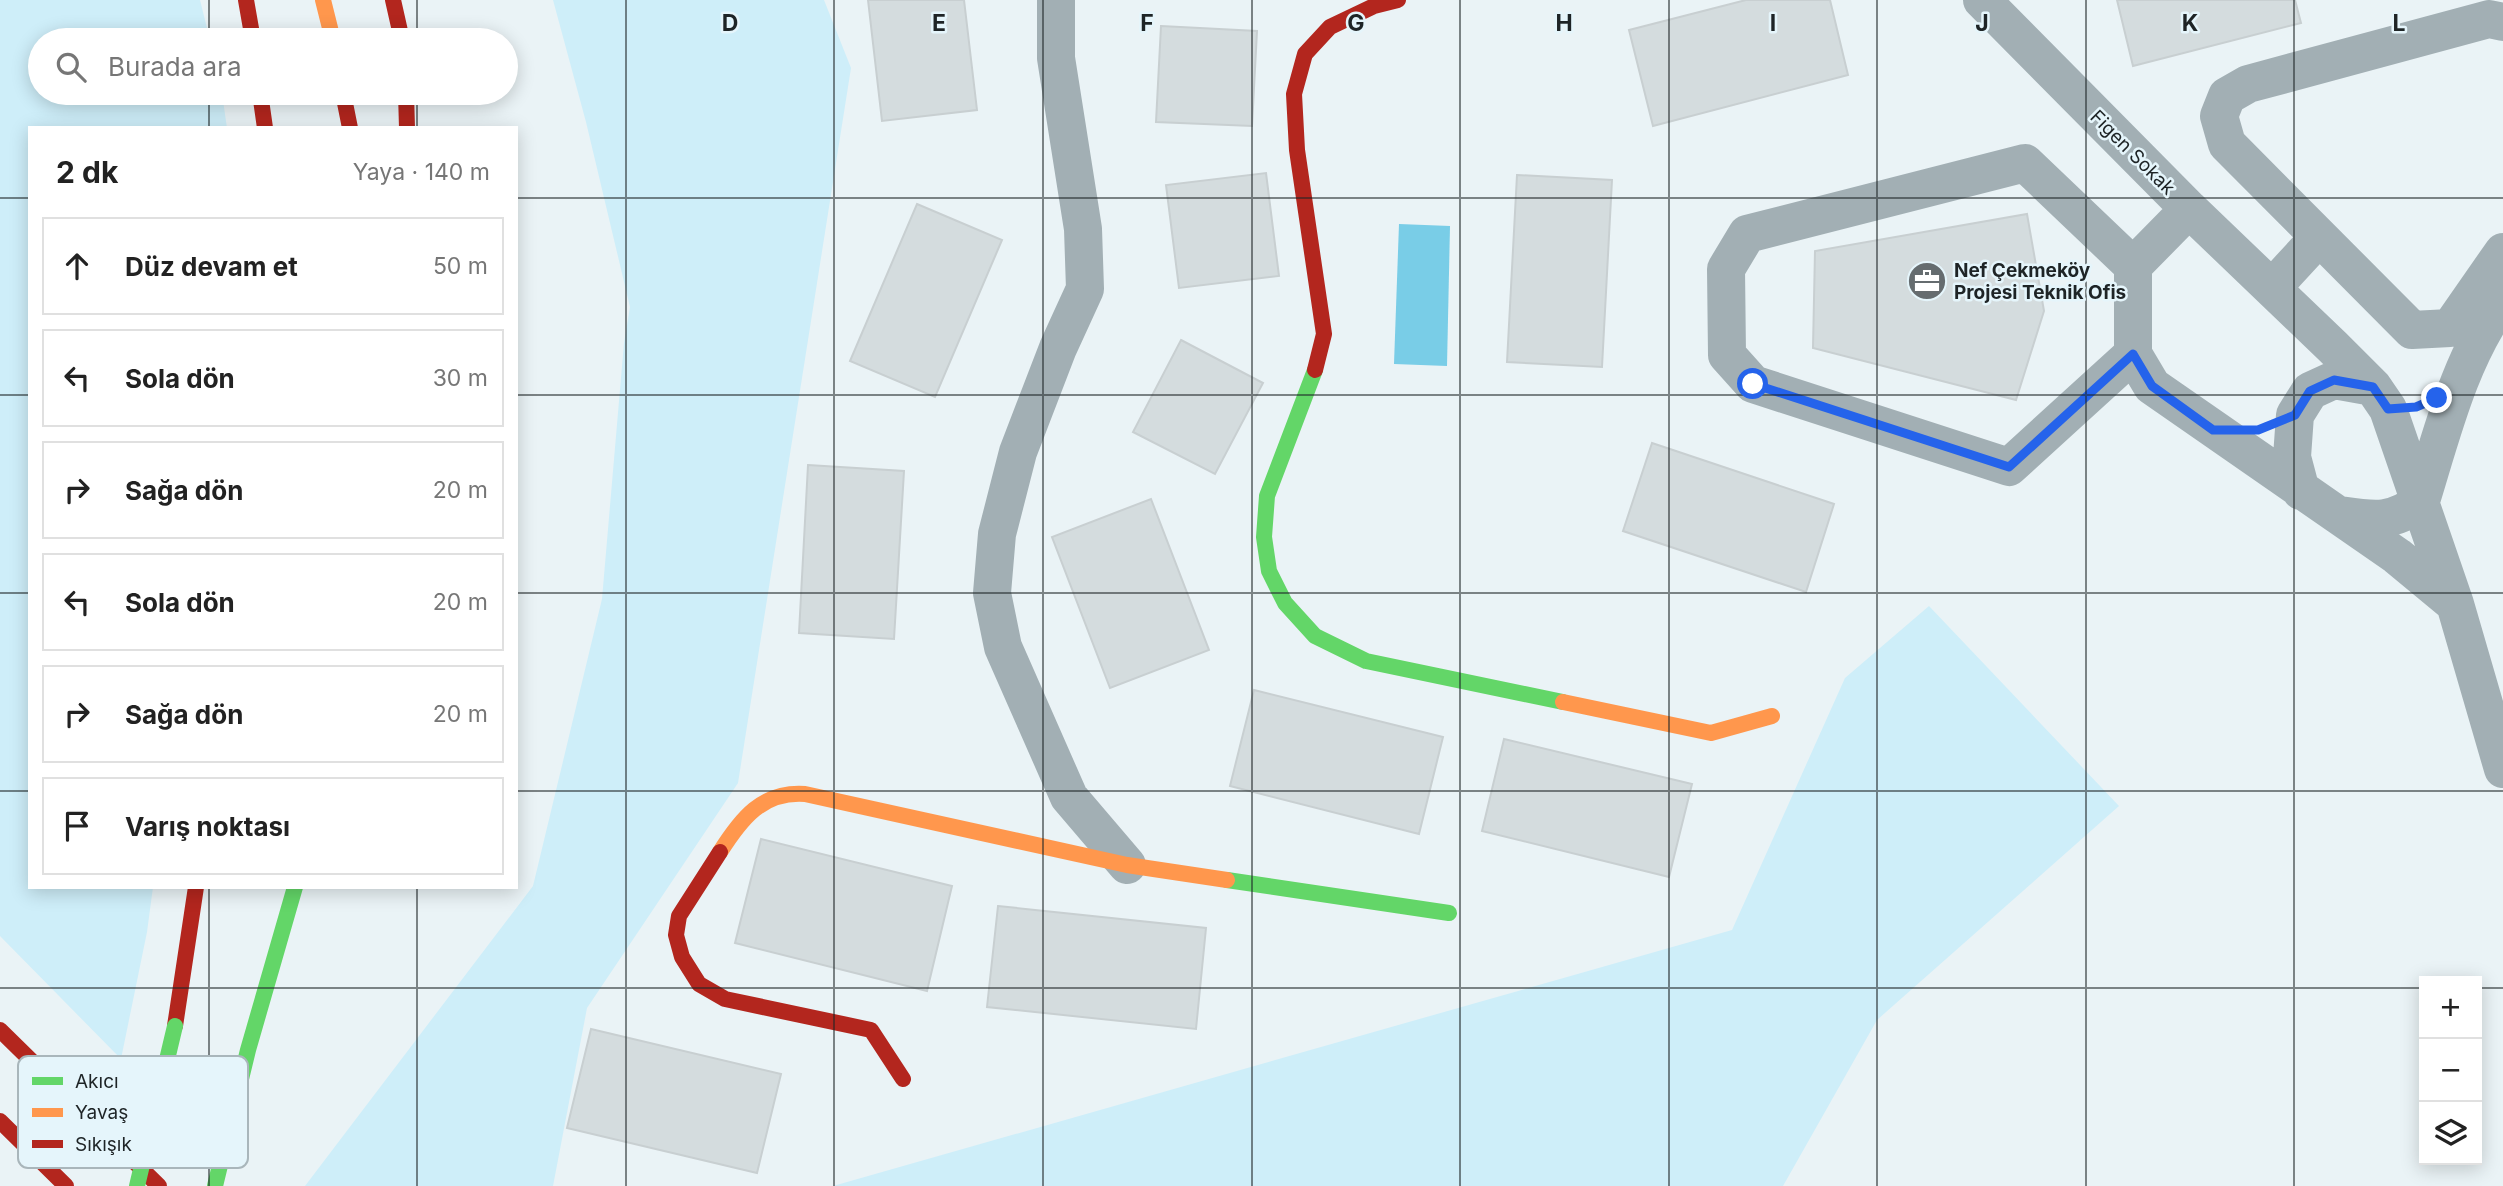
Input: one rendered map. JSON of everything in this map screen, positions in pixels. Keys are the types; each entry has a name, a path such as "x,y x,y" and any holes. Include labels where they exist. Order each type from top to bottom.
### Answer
{"main road":[{"path":"246,0 251,28"},
{"path":"323,0 330,28"},
{"path":"393,0 399,28"},
{"path":"1398,0 1374,6 1330,27 1305,54 1294,94 1297,150 1324,334 1314,374 1267,496 1264,537 1269,571 1285,603 1315,636 1366,662 1711,733 1772,716"},
{"path":"262,105 265,126"},
{"path":"345,105 350,126"},
{"path":"406,105 407,126"},
{"path":"903,1079 871,1030 725,999 699,984 682,957 676,935 679,916 734,828 762,802 790,793 805,794 1128,865 1448,913"},
{"path":"168,1056 196,889"},
{"path":"247,1056 294,889"},
{"path":"248,1050 267,928"},
{"path":"0,1030 26,1056"},
{"path":"0,1121 18,1139"},
{"path":"48,1168 66,1186"},
{"path":"137,1186 141,1168"},
{"path":"141,1168 159,1186"},
{"path":"215,1186 219,1168"}],"street":[{"path":"1056,0 1056,58 1083,229 1084,289 1018,452 997,534 992,593 1003,647 1069,797 1128,865"},
{"name":"Figen Sokak","path":"1982,0 2189,209 2280,294 2381,398"},
{"path":"2503,22 2489,19 2248,85 2227,96 2219,116 2227,144 2412,330 2450,328 2503,252"},
{"path":"2133,266 2025,163 1747,234 1727,269 1727,355 1753,384 2009,467 2133,354"},
{"path":"2189,209 2133,266 2133,354 2152,386 2397,556 2455,604"},
{"path":"2301,491 2292,457 2303,403 2308,352 2280,294 2319,237"},
{"path":"2337,515 2375,520 2395,517 2421,501 2459,382 2493,314 2503,300"},
{"path":"2213,430 2258,430 2303,403 2334,380 2381,398 2416,407 2437,398 2459,382"},
{"path":"2381,398 2421,501 2455,604 2503,769"}],"shaded area":[{"path":"0,0 200,0 207,28 28,28 28,105 224,105 227,126 28,126 28,889 153,889 147,932 122,1056 118,1056 0,936"},
{"path":"553,0 824,0 851,68 738,783 587,1008 553,1186 305,1186 533,886 602,599 624,343 630,307 586,122"},
{"path":"1929,606 2119,806 1877,1020 1783,1186 833,1186 1732,930 1845,678"}],"water":[{"path":"1399,224 1450,226 1447,366 1394,364"}],"building":[{"path":"868,0 964,0 977,110 882,121"},
{"path":"1746,0 1830,0 1848,75 1653,126 1629,30"},
{"path":"2117,0 2295,0 2301,23 2133,66"},
{"path":"1161,26 1257,31 1252,126 1156,122"},
{"path":"1266,173 1279,276 1179,288 1166,185"},
{"path":"1517,175 1612,180 1602,367 1507,362"},
{"path":"917,204 1002,240 935,397 850,361"},
{"name":"Nef Çekmeköy Projesi Teknik Ofis","path":"2027,214 2044,311 2016,400 1813,348 1815,251"},
{"path":"1181,340 1263,383 1215,474 1133,432"},
{"path":"1652,443 1834,504 1806,592 1623,531"},
{"path":"808,465 904,471 894,639 799,633"},
{"path":"1151,499 1209,650 1110,688 1052,537"},
{"path":"1254,690 1443,737 1419,834 1230,786"},
{"path":"1504,739 1692,784 1669,877 1482,831"},
{"path":"761,839 952,886 927,991 735,943"},
{"path":"998,906 1206,928 1196,1029 987,1007"},
{"path":"591,1029 781,1074 757,1173 567,1128"}],"traffic: fast":[{"path":"1315,370 1267,496 1264,537 1269,571 1285,603 1315,636 1366,661 1563,702"},
{"path":"1227,880 1449,913"},
{"path":"247,1056 294,889"},
{"path":"168,1056 175,1026"},
{"path":"137,1186 141,1168"},
{"path":"215,1186 219,1168"}],"traffic: slow":[{"path":"323,0 330,28"},
{"path":"1563,702 1711,733 1772,716"},
{"path":"720,852 745,818 765,802 790,794 805,794 1127,865 1227,880"}],"traffic: jam":[{"path":"246,0 251,28"},
{"path":"393,0 399,28"},
{"path":"1315,370 1324,334 1297,150 1294,94 1305,54 1330,27 1374,6 1398,0"},
{"path":"262,105 265,126"},
{"path":"345,105 350,126"},
{"path":"406,105 407,126"},
{"path":"720,852 679,916 676,935 682,957 699,984 725,999 871,1030 903,1079"},
{"path":"175,1026 196,889"},
{"path":"0,1030 26,1056"},
{"path":"0,1121 18,1139"},
{"path":"48,1168 66,1186"},
{"path":"141,1168 159,1186"}],"place":[{"name":"Nef Çekmeköy Projesi Teknik Ofis","path":"1927,281"}],"route":[{"path":"1753,384 2009,467 2133,354 2152,386 2213,430 2258,430 2295,415 2310,391 2334,380 2373,387 2388,409 2416,407 2437,398"}]}
